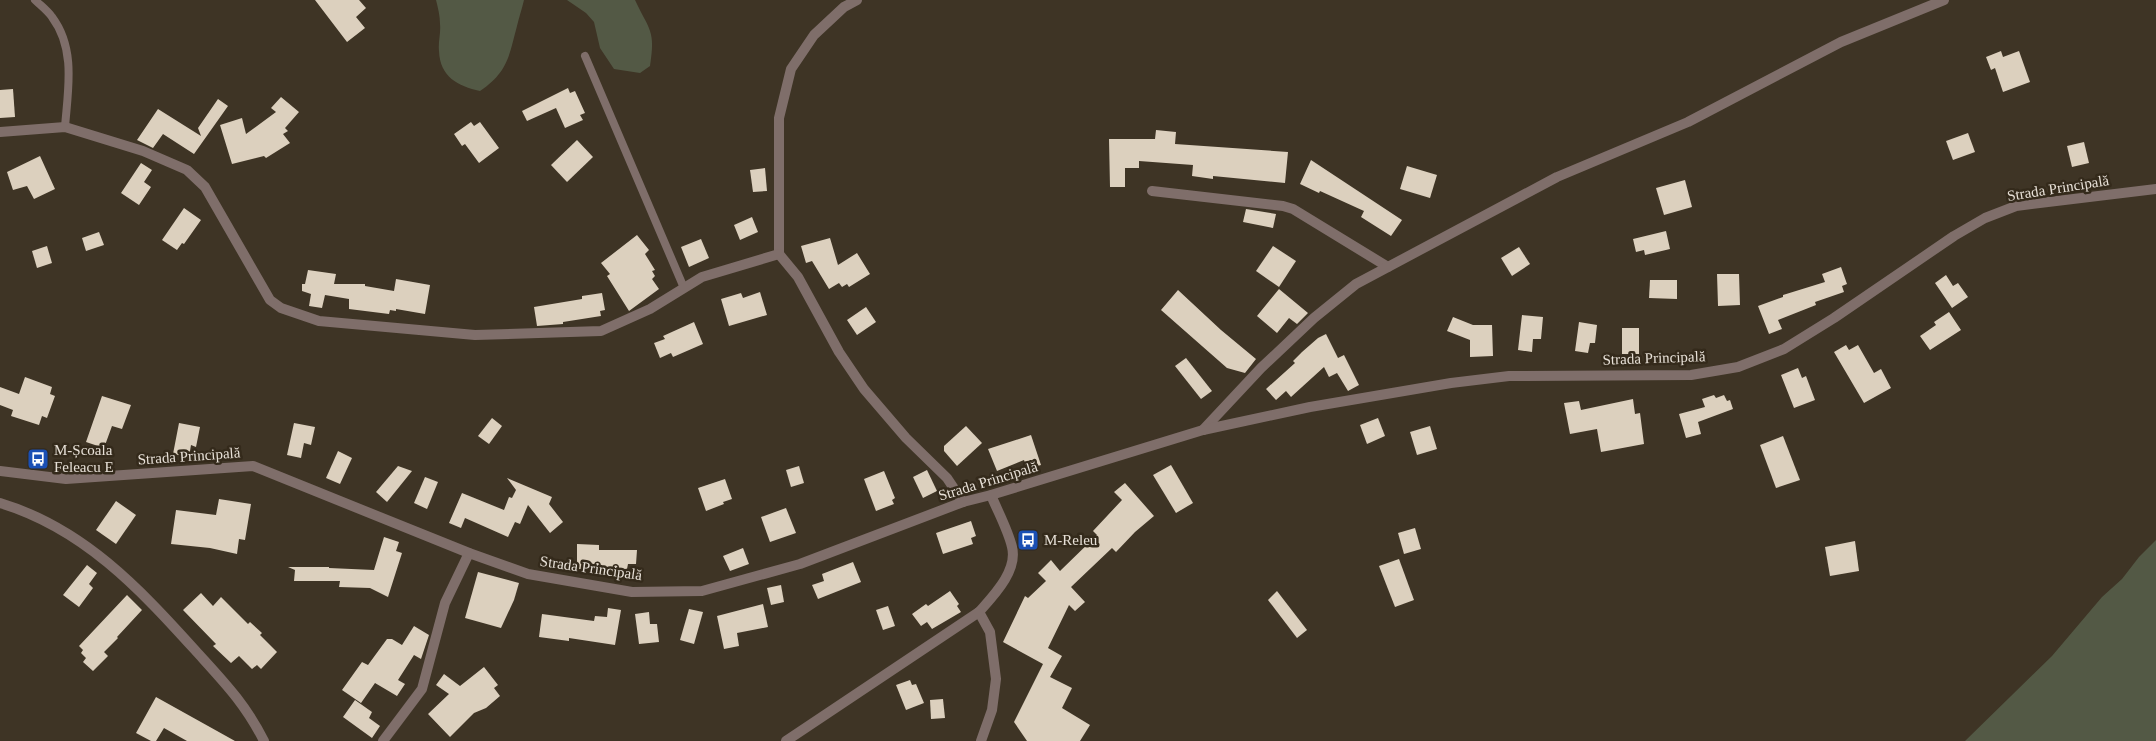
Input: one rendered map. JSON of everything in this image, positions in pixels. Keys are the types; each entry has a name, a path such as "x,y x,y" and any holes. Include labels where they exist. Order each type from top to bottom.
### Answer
{"street":[{"path":"857,0 844,7 814,35 791,69 779,118 779,254 798,277 839,352 864,389 906,438 947,478 963,502"},
{"name":"Strada Principală","path":"1203,430 1261,368 1314,318 1356,284 1557,177 1688,122 1840,42 1944,0"},
{"path":"0,132 66,127 143,151 187,170 205,188 270,300 281,308 319,321 475,335 601,331 650,309 702,277 779,254"},
{"name":"Strada Principală","path":"0,471 66,479 254,466 470,553 528,574 623,590 702,591 800,564 963,502 1203,430 1310,407 1452,383 1509,376 1691,375 1738,367 1784,349 1834,318 1954,236 1985,218 2016,206 2156,189"},
{"path":"1152,192 1283,206 1294,209 1388,267"},
{"path":"786,741 979,612 996,593 1009,571 1013,548 991,495"},
{"path":"0,503 27,512 78,539 125,577 157,608 240,700 252,717 264,741"},
{"path":"382,741 422,688 445,603 470,553"},
{"path":"979,612 990,632 996,679 992,710 981,741"}],"lane":[{"path":"35,0 52,16 64,39 70,62 66,127"},
{"path":"586,56 684,288"}],"green space":[{"path":"436,0 524,0 506,63 496,77 480,91 458,83 443,68 439,51 440,21"},
{"path":"567,0 635,0 652,37 650,66 640,73 614,69 600,48 594,22 586,13"},
{"path":"2156,540 2156,741 1965,741 2052,656 2102,597 2122,579 2139,557"}],"building":[{"path":"315,0 359,0 366,8 356,17 365,28 347,42"},
{"path":"2001,51 2003,57 2019,51 2030,82 2003,92 1995,68 1991,70 1986,57"},
{"path":"568,88 570,93 575,91 585,113 580,115 583,120 565,128 556,108 527,121 522,111"},
{"path":"13,89 15,117 0,118 0,90"},
{"path":"281,97 299,112 285,128 288,131 283,134 290,143 266,158 264,156 232,164 220,125 242,118 246,134 276,112 271,108"},
{"path":"218,99 228,106 194,154 163,134 153,148 137,140 158,109 201,136 198,128"},
{"path":"471,122 474,126 480,122 499,148 479,163 465,144 462,146 454,134"},
{"path":"1156,130 1176,132 1175,144 1288,152 1285,183 1213,176 1213,179 1192,176 1193,165 1139,161 1139,168 1125,168 1125,187 1110,187 1109,139 1155,139"},
{"path":"1968,133 1975,152 1953,160 1946,141"},
{"path":"577,140 593,157 567,182 551,165"},
{"path":"2084,142 2089,163 2072,167 2067,146"},
{"path":"40,156 55,189 34,199 27,186 13,190 7,172"},
{"path":"1311,160 1402,220 1391,236 1361,217 1364,211 1300,184"},
{"path":"141,163 152,170 144,182 151,187 139,205 121,193"},
{"path":"1407,166 1437,175 1430,198 1400,189"},
{"path":"765,168 767,191 753,192 750,170"},
{"path":"1685,180 1692,207 1664,215 1656,188"},
{"path":"184,208 201,220 184,244 182,243 177,250 162,240"},
{"path":"1246,209 1276,214 1273,228 1243,222"},
{"path":"752,217 758,232 740,240 734,225"},
{"path":"1666,231 1670,249 1645,255 1644,250 1636,252 1633,239"},
{"path":"99,232 104,245 86,251 82,238"},
{"path":"637,235 649,250 645,254 655,270 652,271 655,276 652,279 659,289 629,311 607,276 610,274 601,263"},
{"path":"830,238 838,265 857,253 870,274 849,287 847,284 842,287 839,283 829,289 812,261 806,263 801,246"},
{"path":"701,239 709,258 689,267 681,247"},
{"path":"47,246 52,263 37,268 32,251"},
{"path":"1273,246 1296,261 1279,287 1256,271"},
{"path":"1519,247 1530,264 1512,276 1501,258"},
{"path":"1841,267 1847,284 1842,286 1844,292 1815,302 1816,305 1778,320 1782,329 1769,334 1758,306 1783,297 1783,295 1825,282 1822,274"},
{"path":"308,270 336,274 334,284 365,284 365,286 394,291 396,279 430,285 425,314 396,309 396,311 390,310 389,314 349,309 349,299 325,295 322,308 309,306 311,294 302,291 302,284 305,284"},
{"path":"1717,274 1739,274 1740,305 1718,306"},
{"path":"1946,275 1953,286 1958,283 1968,297 1952,308 1935,283"},
{"path":"1650,280 1677,280 1677,299 1649,298"},
{"path":"1279,289 1308,313 1297,324 1289,318 1277,333 1257,316"},
{"path":"1178,290 1256,359 1245,373 1227,368 1161,310"},
{"path":"760,292 767,315 729,326 721,299 741,293 743,298"},
{"path":"602,293 605,310 600,311 601,316 563,322 563,324 537,326 534,307 582,299 582,296"},
{"path":"866,307 876,322 857,335 847,320"},
{"path":"1949,312 1961,330 1930,350 1920,336 1936,325 1934,322"},
{"path":"1522,315 1543,317 1541,339 1533,339 1532,352 1518,350"},
{"path":"1453,317 1473,325 1492,325 1493,356 1470,357 1470,340 1447,331"},
{"path":"694,322 703,344 673,357 671,353 660,358 654,343 665,339 663,336"},
{"path":"1579,322 1597,325 1595,343 1590,343 1588,353 1575,351"},
{"path":"1622,328 1639,328 1639,354 1622,354"},
{"path":"1326,334 1338,358 1344,355 1359,385 1348,391 1337,373 1329,377 1324,367 1291,397 1286,391 1276,400 1266,389 1295,363 1293,361 1302,352 1318,338"},
{"path":"1846,345 1849,350 1858,345 1874,373 1881,369 1891,388 1864,403 1834,352"},
{"path":"1186,358 1212,391 1201,399 1175,366"},
{"path":"1798,368 1802,378 1806,376 1815,400 1794,408 1781,375"},
{"path":"25,377 52,387 50,394 55,396 47,418 42,416 39,425 11,416 13,410 0,405 0,387 19,394"},
{"path":"1714,395 1716,398 1724,395 1727,401 1730,400 1733,409 1698,422 1701,434 1686,438 1679,414 1705,407 1702,399"},
{"path":"102,396 131,405 122,429 112,426 104,448 86,442"},
{"path":"1633,399 1635,414 1640,413 1644,444 1601,452 1597,429 1570,434 1564,403 1579,401 1581,410"},
{"path":"492,418 502,426 489,444 478,436"},
{"path":"1378,418 1385,436 1367,444 1360,425"},
{"path":"179,423 200,427 196,447 191,445 189,457 173,454"},
{"path":"294,423 315,427 311,445 304,443 301,458 287,455"},
{"path":"966,426 982,443 957,466 944,451 944,446"},
{"path":"1430,426 1437,449 1417,455 1410,432"},
{"path":"1031,435 1041,465 1027,469 1024,460 997,471 988,449"},
{"path":"1783,436 1800,480 1776,488 1760,445"},
{"path":"338,451 352,458 340,484 326,478"},
{"path":"1171,465 1193,503 1176,513 1153,475"},
{"path":"398,466 412,471 387,502 376,492"},
{"path":"799,466 804,483 791,487 786,470"},
{"path":"927,470 937,491 923,498 913,477"},
{"path":"884,471 895,498 892,500 894,504 876,511 864,479"},
{"path":"425,477 438,482 427,509 414,503"},
{"path":"507,478 552,497 549,504 563,522 550,533 528,505 520,524 515,522 508,537 465,518 461,528 449,523 462,493 504,510 509,497 512,498 516,490"},
{"path":"725,479 732,499 706,511 698,488"},
{"path":"1125,483 1154,516 1116,552 1112,548 1071,587 1085,602 1075,611 1069,605 1048,648 1062,656 1050,677 1072,688 1062,708 1090,725 1080,741 1027,741 1014,722 1043,664 1003,642 1025,596 1028,598 1046,581 1038,573 1051,560 1060,571 1097,535 1093,531 1122,500 1114,492"},
{"path":"219,499 251,504 245,540 239,539 237,554 210,548 171,544 176,510 216,515"},
{"path":"116,501 136,515 116,544 96,530"},
{"path":"786,508 796,533 770,542 761,517"},
{"path":"971,521 976,536 971,538 973,544 943,554 936,533"},
{"path":"1415,528 1421,549 1404,554 1398,533"},
{"path":"384,537 399,542 396,551 402,553 388,597 370,588 339,587 340,581 294,581 295,570 288,567 374,570"},
{"path":"1855,541 1859,571 1830,576 1825,547"},
{"path":"577,544 599,545 599,550 637,550 636,564 628,564 627,569 577,569"},
{"path":"743,548 749,564 730,571 723,556"},
{"path":"1399,559 1414,600 1395,607 1379,566"},
{"path":"853,562 861,582 818,599 812,585 824,581 822,574"},
{"path":"87,565 97,573 89,584 93,588 79,607 63,595"},
{"path":"478,572 519,583 514,600 501,628 465,618"},
{"path":"781,585 784,602 771,605 767,588"},
{"path":"950,591 959,604 957,606 961,612 932,629 927,622 921,626 912,614"},
{"path":"1277,591 1307,630 1297,638 1268,600"},
{"path":"201,593 213,606 221,597 248,624 250,622 262,633 260,635 277,652 261,669 257,665 252,669 239,656 231,663 213,646 216,644 183,610"},
{"path":"127,595 142,610 104,652 108,656 93,671 83,662 86,658 81,653 83,650 79,646"},
{"path":"763,604 768,627 737,633 739,646 724,649 717,616"},
{"path":"888,606 895,626 883,630 876,610"},
{"path":"608,608 621,610 615,645 569,638 569,641 539,637 542,614 594,621 595,616 607,617"},
{"path":"689,609 703,612 694,644 680,640"},
{"path":"649,612 650,624 657,624 659,642 639,644 635,614"},
{"path":"414,626 429,635 421,659 414,655 398,680 405,684 397,696 375,683 361,703 342,690 362,662 368,665 387,639 392,639 402,645"},
{"path":"484,667 498,685 494,688 500,696 486,708 474,713 450,737 428,714 449,694 436,685 444,674 460,686"},
{"path":"910,680 912,685 916,684 924,703 906,710 896,685"},
{"path":"156,697 235,741 187,741 164,728 156,741 151,741 136,733"},
{"path":"943,699 945,718 931,719 930,700"},
{"path":"355,700 372,712 369,718 380,726 372,738 343,717"}],"place":[{"name":"M-Școala Feleacu E","path":"38,459"},
{"name":"M-Releu","path":"1028,540"}]}
